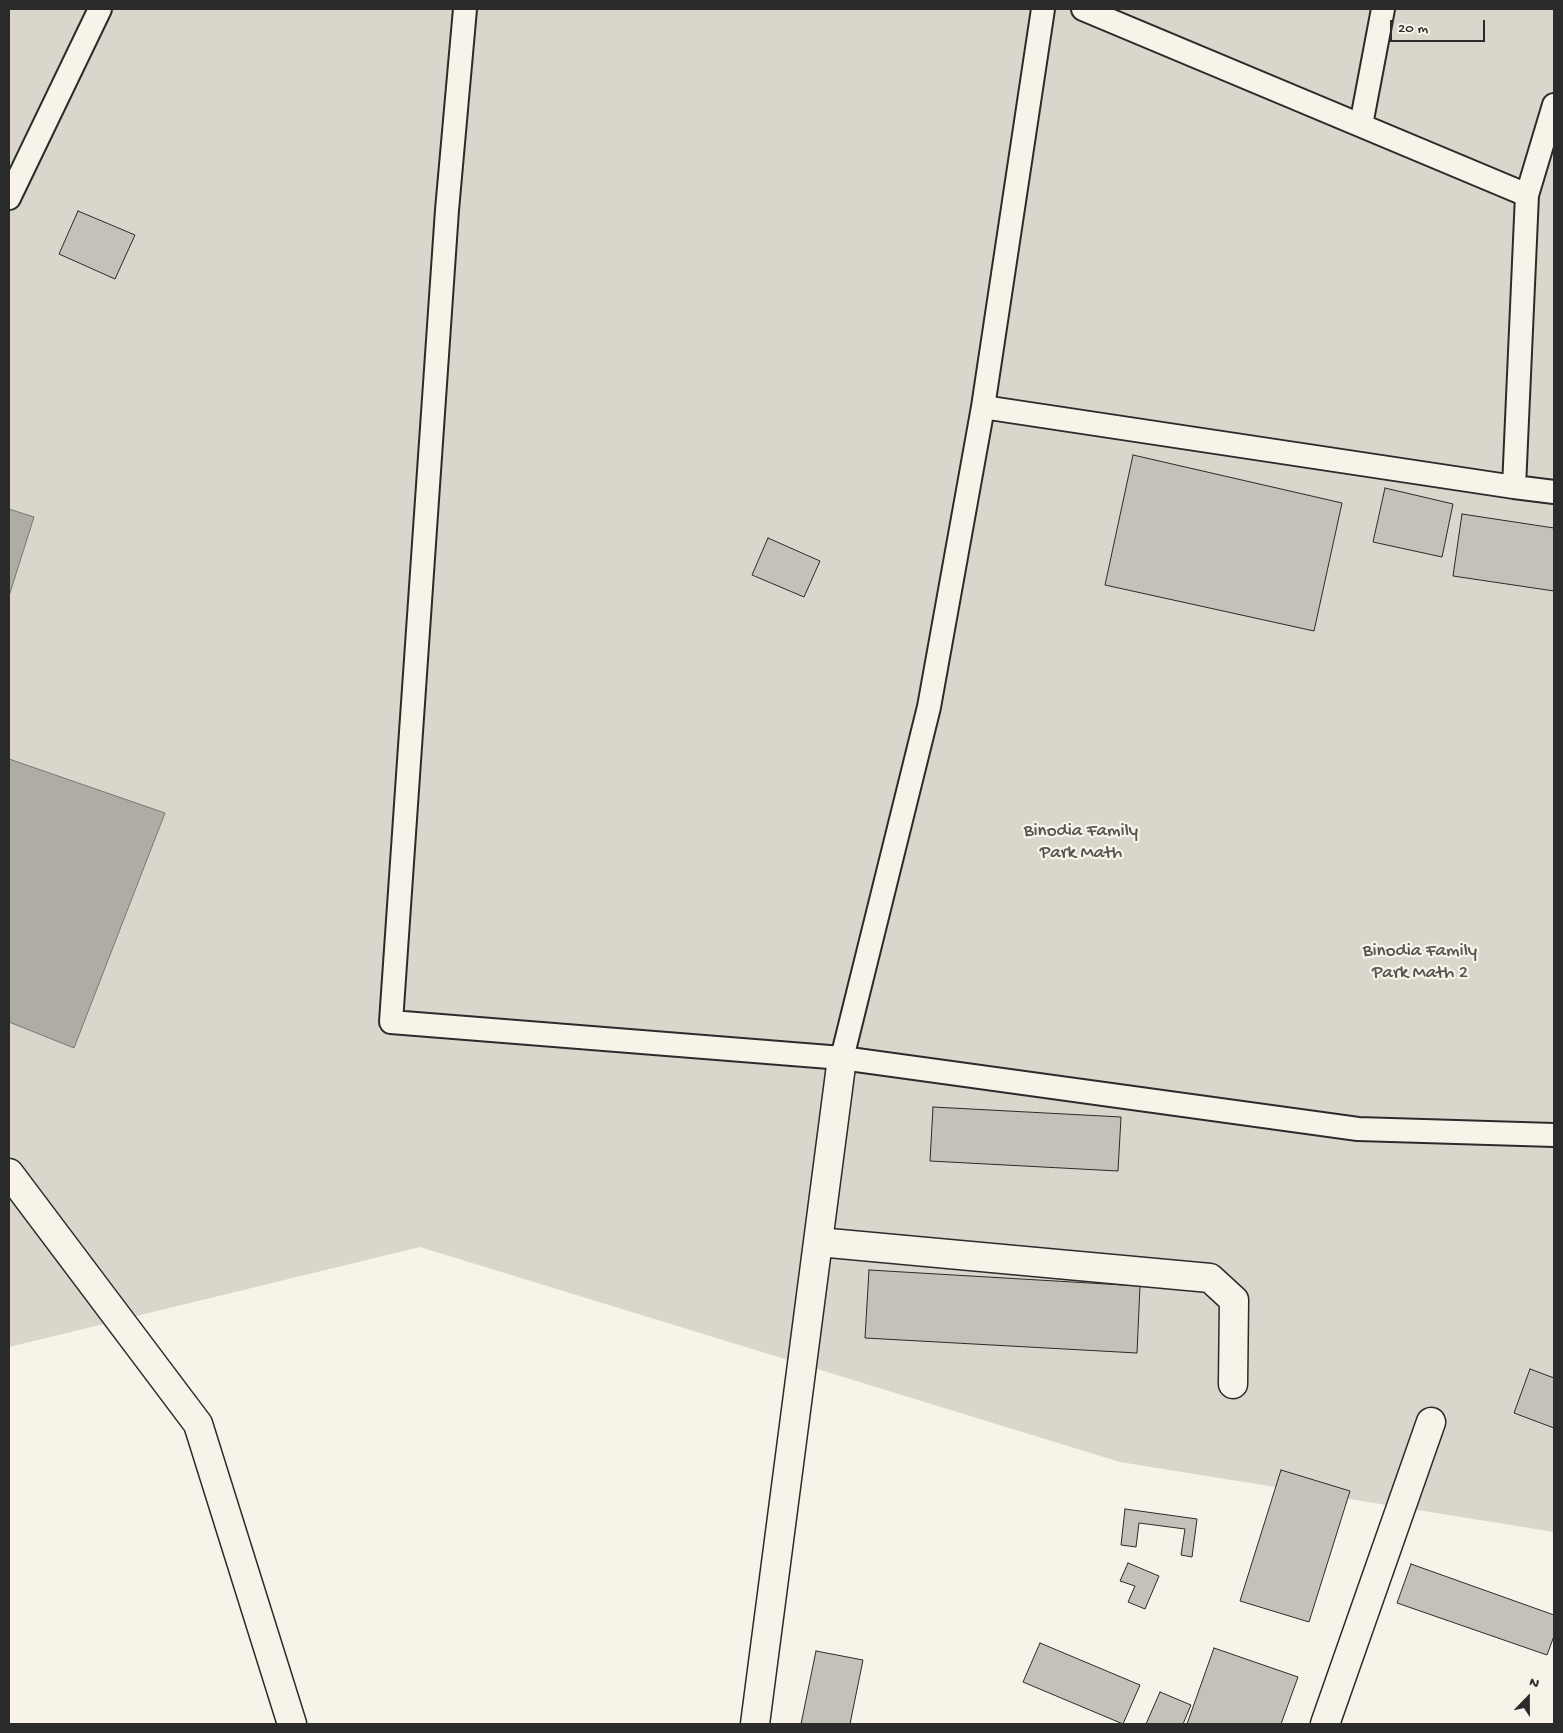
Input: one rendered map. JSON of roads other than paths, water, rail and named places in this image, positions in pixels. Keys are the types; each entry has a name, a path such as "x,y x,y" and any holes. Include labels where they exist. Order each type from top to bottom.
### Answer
{"street":[{"path":"9,198 100,9"},
{"path":"464,9 446,210 391,1022 842,1058 1358,1129 1554,1135"},
{"path":"755,1724 842,1058 929,707 983,407 1044,9"},
{"path":"1083,9 1527,195"},
{"path":"1361,126 1383,9"},
{"path":"1514,487 1527,195 1554,105"},
{"path":"983,407 1554,492"},
{"path":"9,1173 198,1424 292,1724"},
{"path":"818,1242 1210,1278 1234,1300 1233,1384"},
{"path":"1325,1724 1431,1422"}],"park label":[{"name":"Binodia Family Park Math","path":"1081,843"},
{"name":"Binodia Family Park Math 2","path":"1420,963"}]}
